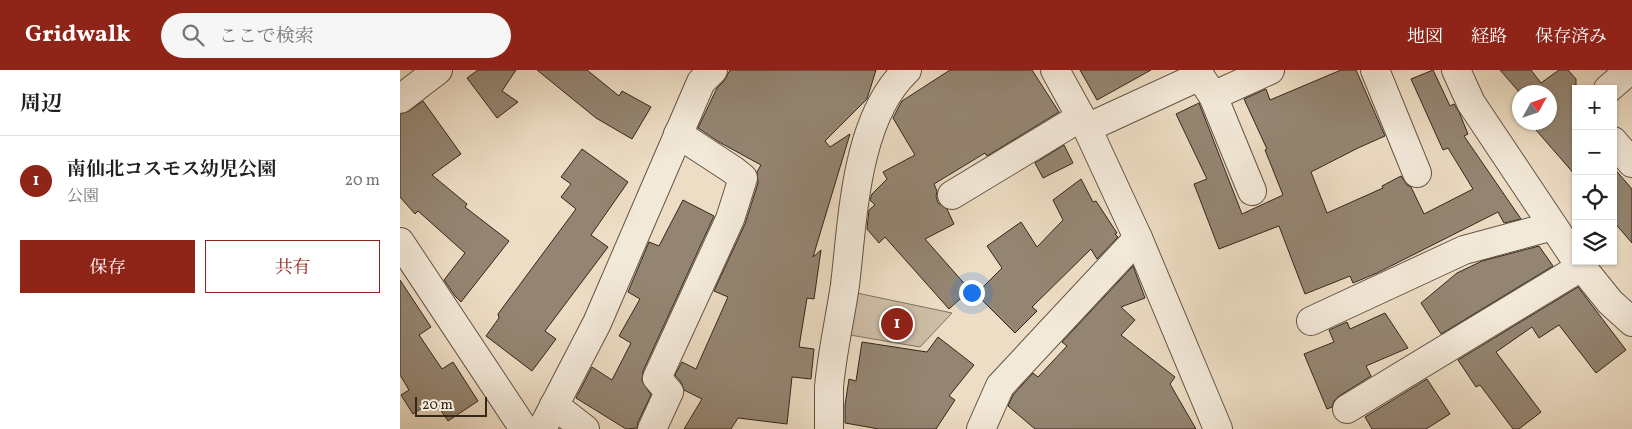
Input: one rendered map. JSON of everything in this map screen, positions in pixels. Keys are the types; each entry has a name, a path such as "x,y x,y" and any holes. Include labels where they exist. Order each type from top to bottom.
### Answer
{"street":[{"path":"400,99 438,70"},
{"path":"530,424 597,323 678,134 702,82 713,70"},
{"path":"829,429 830,386 845,285 853,202 869,134 884,102 907,70"},
{"path":"1055,70 1084,122 1138,238 1218,429"},
{"path":"952,195 1084,122 1204,80 1270,70"},
{"path":"1375,70 1417,174"},
{"path":"1456,70 1471,102 1572,254"},
{"path":"1613,85 1630,70"},
{"path":"1204,80 1252,190"},
{"path":"652,429 669,392 657,378 730,219 743,178 678,134"},
{"path":"1617,146 1632,163"},
{"path":"1311,321 1464,250 1554,226"},
{"path":"981,429 1000,386 1138,238"},
{"path":"400,242 530,424 585,429"},
{"path":"1347,409 1575,265"},
{"path":"1580,265 1610,302 1632,322"}],"shaded area":[{"path":"857,293 952,313 920,347 850,335"}],"building":[{"path":"478,70 516,70 502,91 518,102 497,118 467,78"},
{"path":"537,70 587,70 619,96 622,91 651,107 632,139 596,118"},
{"path":"730,70 876,70 867,99 825,141 830,147 850,134 813,257 821,250 814,299 807,298 799,347 814,349 811,379 792,377 787,424 738,418 731,429 684,429 702,399 684,390 681,382 675,375 682,362 696,369 728,297 714,291 745,224 758,183 757,172 761,165 698,128 717,88 724,81"},
{"path":"950,70 1032,70 1059,112 987,156 985,153 934,184 938,203 947,209 954,224 925,239 970,290 949,309 885,237 879,243 867,229 869,210 875,205 870,200 872,194 887,179 883,172 915,155 893,118 902,101"},
{"path":"1080,70 1151,70 1097,100"},
{"path":"1341,70 1356,70 1385,136 1311,172 1327,213 1383,188 1382,186 1401,176 1407,185 1411,187 1424,214 1473,189 1448,148 1443,150 1411,79 1433,70 1450,106 1454,104 1459,112 1468,134 1464,136 1521,219 1504,223 1498,212 1377,273 1353,283 1350,276 1305,294 1279,226 1219,249 1194,184 1207,179 1176,114 1199,103 1242,214 1283,195 1265,150 1267,149 1244,99 1266,89 1270,100"},
{"path":"1500,70 1531,70 1541,83 1559,70 1568,70 1576,79 1576,85 1572,85 1572,171 1536,130 1557,130 1557,85 1513,85"},
{"path":"423,101 461,154 432,175 467,204 465,207 509,241 461,302 444,280 465,253 418,211 415,214 400,197 400,114 409,111"},
{"path":"1064,145 1073,163 1043,178 1035,163"},
{"path":"582,149 628,182 591,235 608,247 545,331 556,339 532,371 486,336 499,318 498,314 576,209 561,197 571,184 561,177"},
{"path":"1617,172 1632,189 1632,243 1617,226"},
{"path":"1081,179 1093,202 1096,201 1118,237 1097,259 1091,249 1032,307 1037,311 1015,333 976,294 1002,268 987,246 1021,222 1037,247 1063,220 1053,200"},
{"path":"683,200 714,216 643,371 642,381 651,395 637,428 626,429 576,398 592,367 612,380 631,343 619,336 640,299 628,292 649,242 659,246"},
{"path":"1539,246 1553,266 1441,334 1421,303 1457,273 1482,261"},
{"path":"1133,266 1145,298 1121,307 1135,320 1121,335 1175,377 1170,384 1196,429 1035,429 1008,406 1013,395 1033,373 1038,377 1067,346 1062,342"},
{"path":"400,280 431,327 419,335 442,369 453,362 478,401 448,421 434,400 413,414 401,395 409,390 400,375"},
{"path":"1578,287 1626,350 1596,373 1559,325 1539,338 1532,327 1496,352 1541,412 1519,429 1513,429 1480,385 1476,387 1458,360"},
{"path":"1385,313 1408,348 1366,366 1371,376 1339,396 1334,401 1332,407 1327,409 1304,354 1334,342 1329,330 1347,322 1350,329"},
{"path":"938,337 974,365 949,396 955,400 936,429 879,429 845,423 845,405 849,379 856,381 862,342 927,352"},
{"path":"1427,379 1450,414 1426,429 1372,429 1365,417"}],"place":[{"name":"南仙北コスモス幼児公園","path":"897,324"}]}
